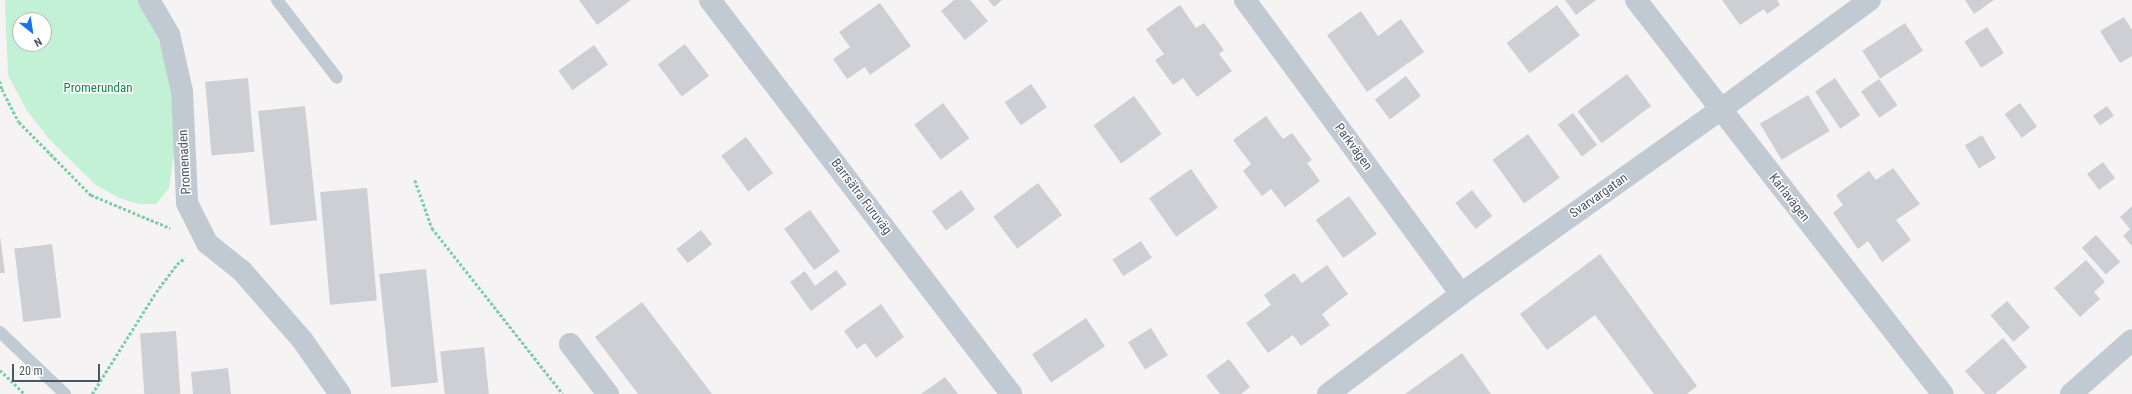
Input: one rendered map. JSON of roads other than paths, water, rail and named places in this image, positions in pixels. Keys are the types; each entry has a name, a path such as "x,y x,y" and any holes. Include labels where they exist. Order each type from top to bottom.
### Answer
{"street":[{"name":"Promenaden","path":"149,0 169,34 182,91 187,203 207,243 247,277 303,342 340,394"},
{"name":"Barrsätra Furuväg","path":"710,0 1011,394"},
{"name":"Parkvägen","path":"1245,0 1461,294"},
{"name":"Karlavägen","path":"1636,0 1720,110 1943,394"},
{"name":"Svarvargatan","path":"1328,394 1461,294 1720,110 1870,0"},
{"path":"2071,394 2132,340"},
{"path":"570,344 608,394"}],"lane":[{"path":"277,0 337,78"},
{"path":"0,332 65,394"}],"park label":[{"name":"Promerundan","path":"98,88"}]}
